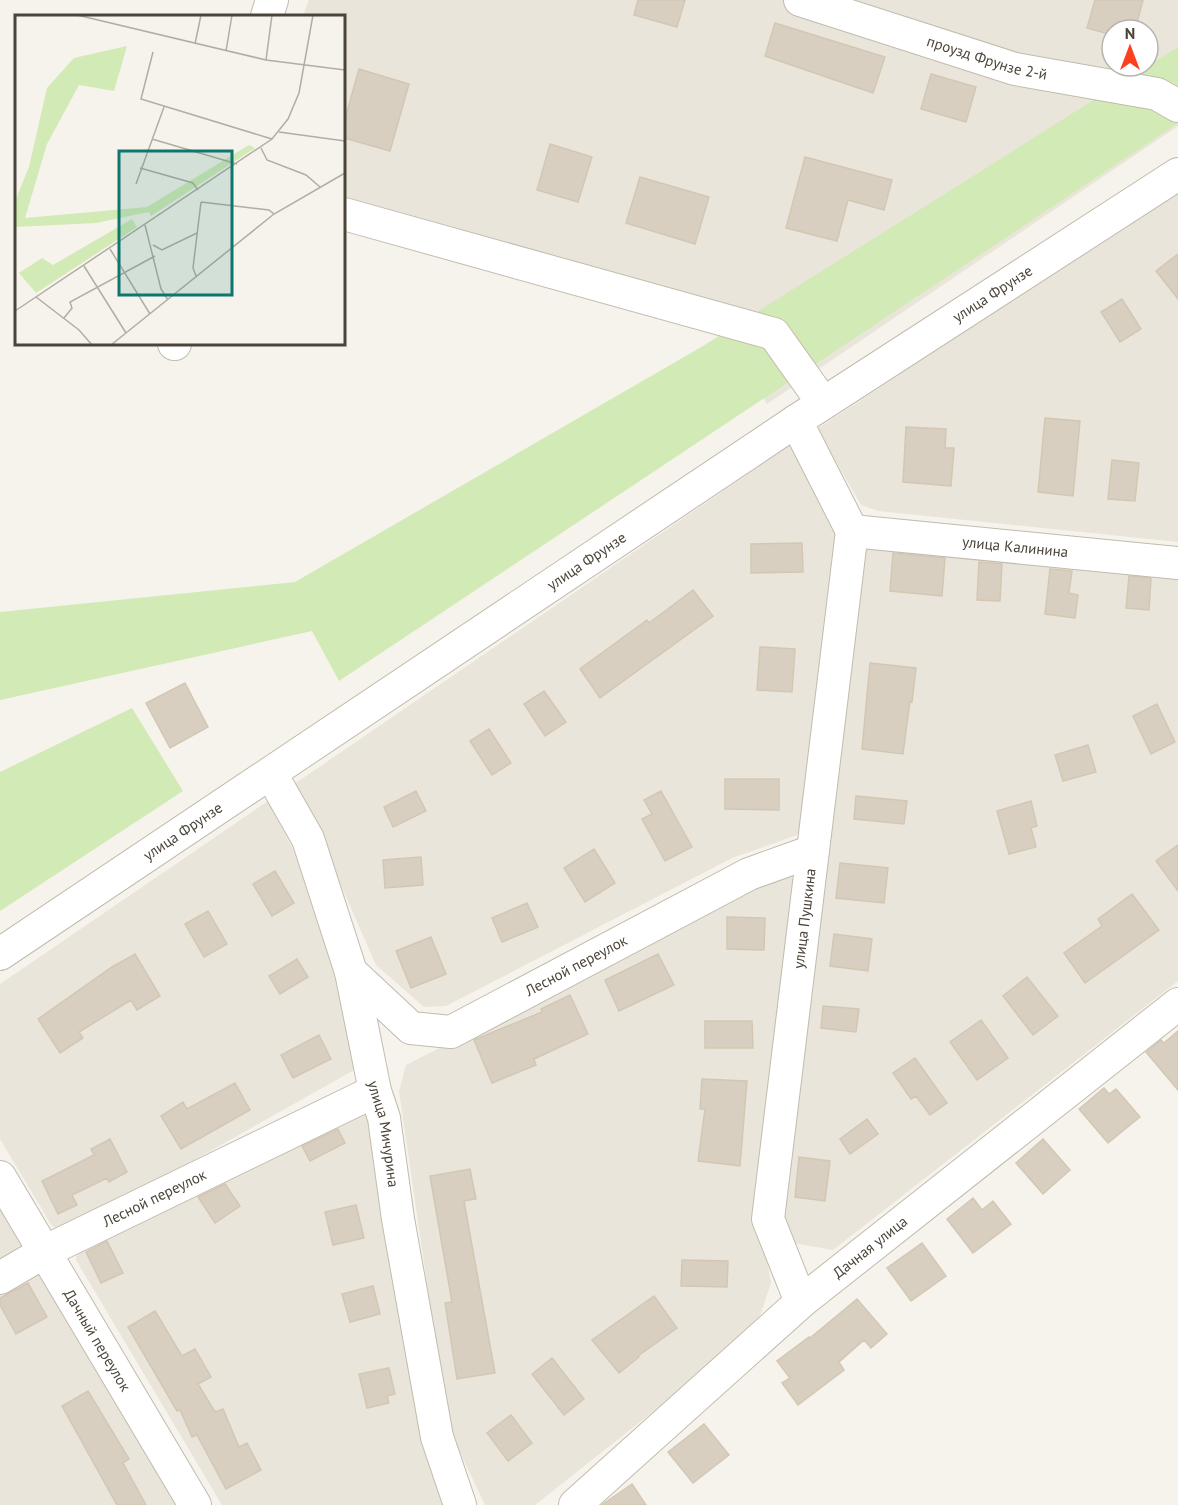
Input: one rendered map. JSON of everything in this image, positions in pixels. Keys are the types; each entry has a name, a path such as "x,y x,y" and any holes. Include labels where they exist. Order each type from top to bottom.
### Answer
{"street":[{"path":"267,15 272,0"},
{"name":"проузд Фрунзе 2-й","path":"800,0 1015,69 1157,94 1178,106"},
{"name":"улица Фрунзе","path":"0,954 823,403 1178,174"},
{"path":"345,214 774,334 823,403"},
{"path":"796,421 852,531"},
{"name":"улица Калинина","path":"852,531 1178,563"},
{"name":"улица Пушкина","path":"801,1302 768,1219 852,531"},
{"name":"улица Мичурина","path":"272,774 308,839 351,972 375,1091 384,1118 398,1219 437,1437 460,1505"},
{"name":"Лесной переулок","path":"351,972 411,1028 451,1032 749,874 813,851"},
{"name":"Дачная улица","path":"575,1505 801,1302 1178,1004"},
{"name":"Лесной переулок","path":"0,1278 46,1251 375,1091"},
{"name":"Дачный переулок","path":"0,1177 195,1505"}],"shaded area":[{"path":"309,0 1178,0 1178,126 767,404 704,304 345,200 345,15 303,15"},
{"path":"1178,191 1178,542 878,511 861,505 817,429"},
{"path":"799,439 845,514 803,833 732,858 446,1006 424,1007 376,965 321,840 290,787"},
{"path":"859,545 1178,568 1178,981 833,1250 793,1243 778,1212"},
{"path":"268,801 296,855 352,979 356,1069 66,1232 52,1226 0,1139 0,984"},
{"path":"791,876 801,893 760,1219 771,1283 755,1331 535,1505 485,1505 458,1448 445,1407 399,1091 406,1065 761,885"},
{"path":"362,1090 463,1505 222,1505 76,1260 77,1248"},
{"path":"0,1167 40,1234 0,1270"},
{"path":"45,1262 196,1505 0,1505 0,1288"}],"green space":[{"path":"1178,47 1178,123 339,681 312,631 0,700 0,612 295,582 703,346 1129,78 1160,78 1160,58"},
{"path":"132,708 183,791 0,911 0,772"}],"building":[{"path":"638,0 685,0 677,27 634,15"},
{"path":"1095,0 1143,0 1138,18 1100,18 1100,32 1087,28"},
{"path":"775,23 885,57 873,93 765,56"},
{"path":"359,69 409,84 390,151 345,138 345,118"},
{"path":"931,74 976,87 966,122 921,109"},
{"path":"550,144 592,157 578,202 537,190"},
{"path":"805,157 892,180 884,210 848,200 837,241 786,228"},
{"path":"640,177 709,197 695,244 626,223"},
{"path":"1178,254 1178,299 1156,271"},
{"path":"1122,299 1141,329 1120,342 1101,312"},
{"path":"1045,418 1080,421 1073,496 1038,492"},
{"path":"906,427 946,429 945,448 954,448 951,486 903,482"},
{"path":"1112,460 1139,463 1135,501 1108,499"},
{"path":"802,543 803,572 751,573 751,544"},
{"path":"893,553 945,558 942,596 890,591"},
{"path":"979,562 1002,564 1000,601 977,600"},
{"path":"1050,569 1072,571 1069,593 1078,595 1075,618 1045,614"},
{"path":"1129,576 1151,578 1149,610 1126,608"},
{"path":"693,590 713,616 600,698 580,669 647,620 649,623"},
{"path":"760,647 795,649 792,692 757,690"},
{"path":"870,663 916,668 903,754 862,749"},
{"path":"185,683 208,727 170,748 146,703"},
{"path":"544,691 566,722 545,736 524,704"},
{"path":"1157,704 1175,742 1151,754 1133,716"},
{"path":"489,729 511,763 492,775 470,741"},
{"path":"1088,745 1096,772 1063,781 1055,755"},
{"path":"725,779 779,779 779,810 725,809"},
{"path":"416,791 426,811 393,827 384,807"},
{"path":"661,791 692,847 665,861 642,819 652,814 644,800"},
{"path":"856,796 907,801 904,824 854,819"},
{"path":"1031,801 1037,826 1031,828 1036,847 1009,854 997,811"},
{"path":"1178,845 1178,891 1156,861"},
{"path":"594,849 615,883 585,902 564,868"},
{"path":"421,857 423,885 385,888 383,860"},
{"path":"840,863 888,868 884,903 836,898"},
{"path":"275,871 294,903 272,916 253,884"},
{"path":"1132,894 1159,930 1085,983 1064,953 1102,926 1098,919"},
{"path":"527,903 538,927 502,942 492,918"},
{"path":"208,911 227,944 204,957 185,924"},
{"path":"727,917 765,918 764,950 727,949"},
{"path":"834,934 872,939 868,971 830,966"},
{"path":"431,937 446,974 411,988 396,951"},
{"path":"135,954 160,996 137,1010 131,1000 79,1032 83,1038 60,1053 38,1019 112,967"},
{"path":"658,954 674,985 619,1011 605,980"},
{"path":"297,959 308,977 280,994 269,976"},
{"path":"1027,977 1058,1016 1033,1035 1003,996"},
{"path":"570,995 588,1034 534,1059 536,1065 492,1083 474,1040 542,1012 541,1009"},
{"path":"823,1006 859,1009 856,1032 821,1028"},
{"path":"981,1020 1008,1058 977,1080 950,1042"},
{"path":"705,1021 752,1021 753,1048 705,1048"},
{"path":"1178,1031 1178,1090 1146,1052 1161,1040 1164,1043"},
{"path":"319,1035 331,1059 293,1078 281,1055"},
{"path":"915,1058 947,1103 930,1115 916,1096 911,1099 893,1073"},
{"path":"702,1079 747,1081 740,1166 698,1161 705,1109 700,1109"},
{"path":"235,1083 250,1110 181,1149 161,1116 183,1102 187,1109"},
{"path":"1104,1088 1109,1094 1116,1089 1140,1117 1108,1143 1079,1109"},
{"path":"867,1119 878,1134 850,1154 840,1139"},
{"path":"338,1129 345,1143 310,1161 302,1146"},
{"path":"110,1139 127,1172 109,1182 107,1178 72,1195 77,1205 58,1214 42,1181 94,1155 91,1149"},
{"path":"1043,1139 1070,1170 1043,1194 1016,1163"},
{"path":"799,1157 830,1161 825,1201 795,1197"},
{"path":"470,1169 476,1199 464,1201 495,1373 457,1379 445,1303 452,1302 430,1176"},
{"path":"225,1184 240,1206 215,1223 198,1197"},
{"path":"973,1198 982,1210 993,1201 1011,1224 973,1253 947,1219"},
{"path":"356,1205 364,1238 333,1245 325,1212"},
{"path":"107,1241 123,1273 101,1283 86,1252"},
{"path":"922,1243 946,1276 911,1301 887,1268"},
{"path":"682,1260 728,1261 727,1287 681,1286"},
{"path":"28,1283 47,1317 16,1334 0,1305 0,1298"},
{"path":"373,1286 380,1314 350,1322 342,1294"},
{"path":"654,1296 677,1328 619,1373 592,1340"},
{"path":"857,1299 887,1334 871,1348 864,1340 839,1362 844,1370 798,1405 782,1383 790,1378 777,1361 810,1338"},
{"path":"155,1311 182,1356 195,1349 211,1377 198,1384 215,1412 223,1409 239,1447 247,1443 261,1470 226,1489 197,1435 192,1437 180,1410 177,1411 128,1327"},
{"path":"552,1358 584,1399 564,1415 532,1374"},
{"path":"389,1368 395,1394 387,1396 389,1403 367,1408 359,1374"},
{"path":"88,1391 129,1459 123,1463 146,1505 117,1505 62,1406"},
{"path":"511,1415 532,1443 508,1461 487,1433"},
{"path":"704,1424 729,1455 693,1483 668,1452"},
{"path":"632,1484 646,1505 602,1505 603,1504"}]}
